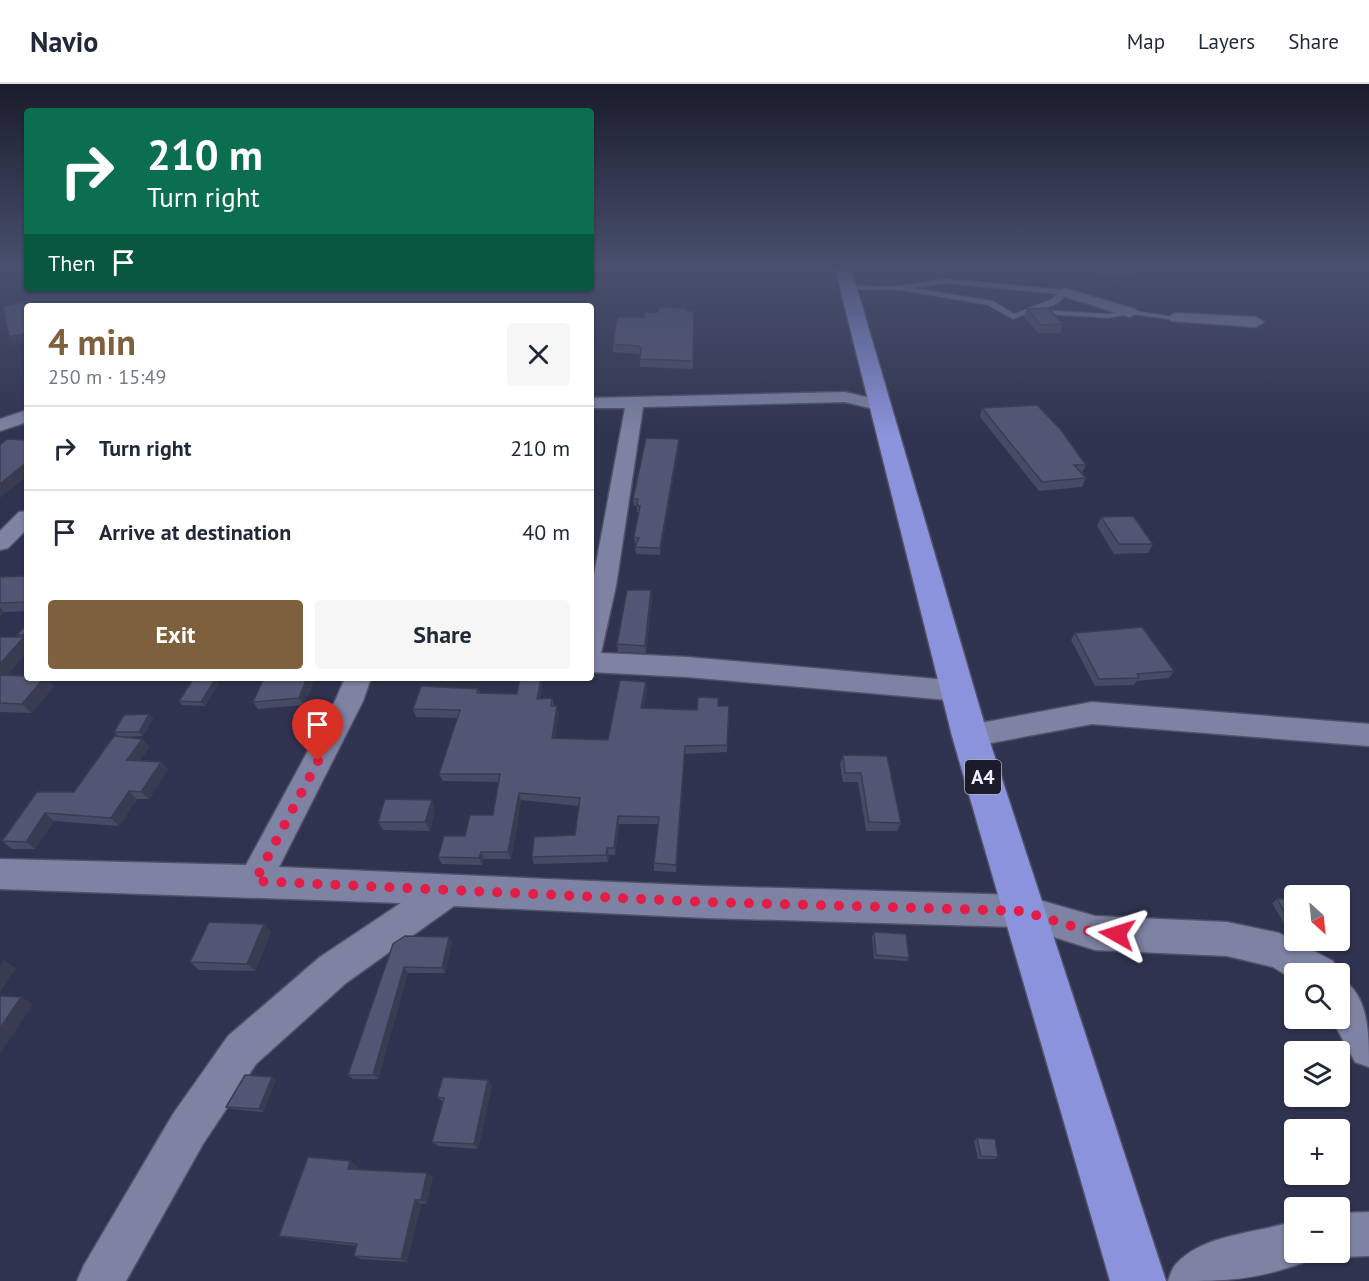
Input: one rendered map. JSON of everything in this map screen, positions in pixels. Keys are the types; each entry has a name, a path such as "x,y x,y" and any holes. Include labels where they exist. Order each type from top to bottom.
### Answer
{"highway":[{"name":"A4","path":"859,324 970,736 1022,911 1138,1281"}],"street":[{"path":"594,403 845,397 882,406"},
{"path":"594,631 635,403"},
{"path":"0,427 24,417"},
{"path":"0,427 24,428"},
{"path":"0,543 24,520"},
{"path":"594,662 687,667 959,691"},
{"path":"255,881 350,700 357,681"},
{"path":"970,736 1092,714 1369,735"},
{"path":"0,874 255,881 706,902 1022,911 1095,933 1227,939 1279,951 1300,963"},
{"path":"100,1281 188,1129 242,1050 333,970 449,890"},
{"path":"1350,1015 1369,1048"},
{"path":"1350,1235 1369,1234"},
{"path":"1191,1281 1218,1262 1268,1253 1284,1247"}],"building":[{"path":"6,324 24,324 24,334 9,337"},
{"path":"616,324 694,324 693,361 640,359 641,348 638,346 613,344"},
{"path":"1037,405 1061,430 1086,465 1074,465 1086,478 1042,482 982,408"},
{"path":"646,438 679,439 660,548 635,547 639,538 634,537 640,506 637,505 638,499 633,499"},
{"path":"7,439 24,440 24,464 0,484 0,445"},
{"path":"1133,516 1153,544 1119,544 1101,517"},
{"path":"24,576 24,602 0,603 0,577"},
{"path":"627,590 651,590 645,646 617,644"},
{"path":"24,627 24,635 17,635"},
{"path":"1142,627 1174,671 1137,674 1139,678 1099,679 1075,633"},
{"path":"0,637 24,637 0,664"},
{"path":"0,675 24,676 24,681 41,681 22,704 0,703"},
{"path":"620,680 646,682 641,708 697,710 698,697 718,698 718,706 729,706 727,745 685,746 676,865 654,863 659,817 618,816 614,848 607,848 606,855 532,857 534,837 575,835 580,798 519,793 508,852 481,852 479,858 438,857 444,836 465,836 470,815 493,815 500,774 439,774 460,710 413,709 421,686 478,689 477,693 517,694 520,681 541,681 537,699 552,698 551,706 557,706 552,738 608,740"},
{"path":"192,681 214,681 201,702 179,701"},
{"path":"263,681 306,681 299,698 253,702"},
{"path":"149,714 139,732 114,732 124,715"},
{"path":"114,736 142,739 127,760 161,762 141,792 129,791 111,818 45,813 26,842 2,841 37,792 74,792"},
{"path":"843,755 887,756 901,823 869,822 861,773 845,773"},
{"path":"385,799 432,800 425,822 378,822"},
{"path":"1277,899 1284,899 1284,911"},
{"path":"209,922 264,924 247,964 190,962"},
{"path":"874,932 906,934 909,958 876,955"},
{"path":"405,936 449,937 442,968 404,967 373,1075 348,1075 393,944"},
{"path":"0,996 21,997 0,1028"},
{"path":"245,1075 272,1077 259,1109 226,1107"},
{"path":"443,1077 488,1080 474,1144 432,1142 444,1098 437,1097"},
{"path":"977,1138 995,1139 998,1157 981,1156"},
{"path":"308,1157 350,1161 348,1169 427,1173 421,1200 415,1200 401,1259 354,1256 357,1244 279,1236"}],"route":[{"path":"318,761 255,881 706,902 1022,911 1095,933 1117,934"}]}
